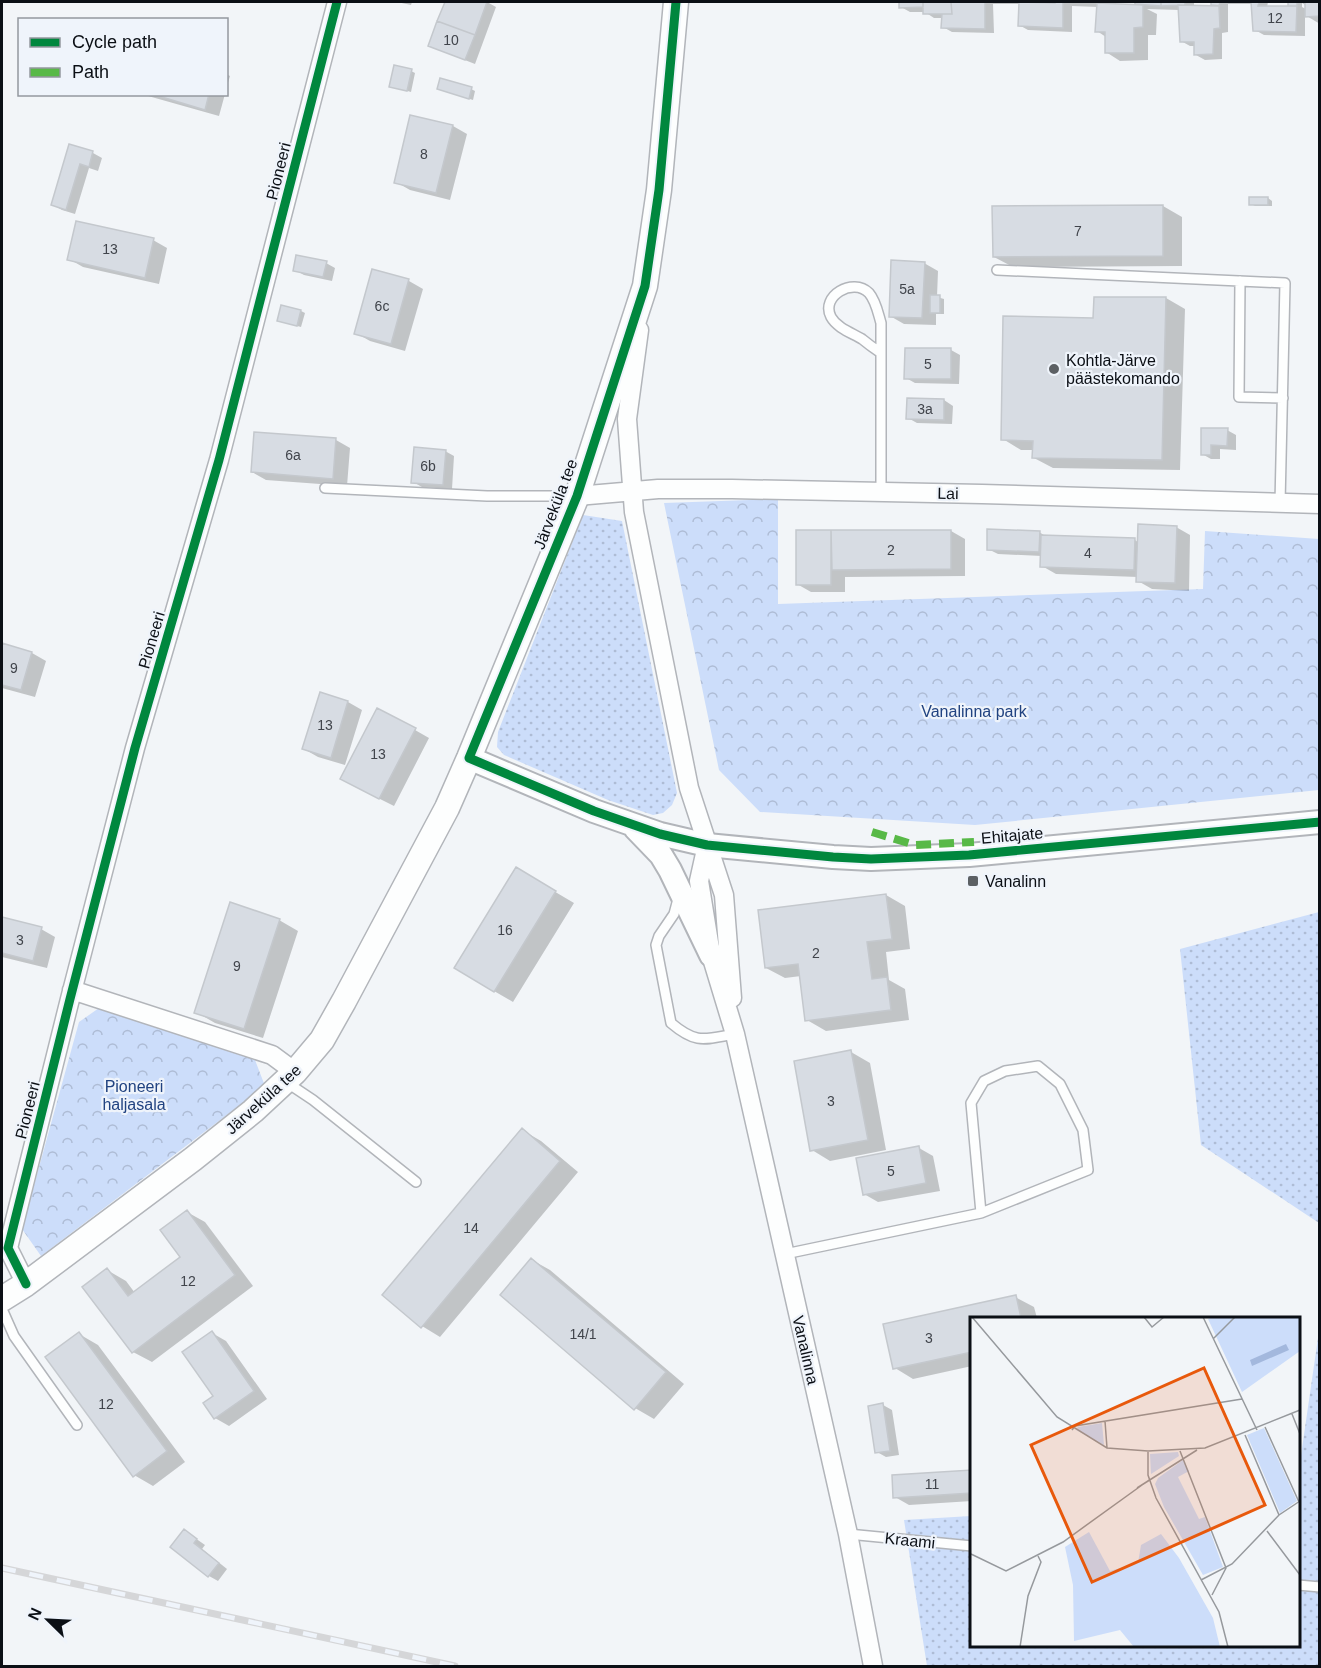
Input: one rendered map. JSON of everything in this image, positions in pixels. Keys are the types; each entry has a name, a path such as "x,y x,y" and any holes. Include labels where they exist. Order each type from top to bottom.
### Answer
{"main road":[{"name":"Järveküla tee","path":"2,1299 26,1284 193,1159 291,1077 322,1040 447,808 577,496 645,286 659,190 676,2"}],"street":[{"name":"Pioneeri","path":"26,1284 8,1248 135,748 219,460 337,2"},
{"name":"Järveküla tee","path":"645,286 627,419 634,512 689,788 707,845"},
{"name":"Lai","path":"577,496 658,489 732,489 1320,504"},
{"path":"469,758 632,825 707,845"},
{"name":"Ehitajate","path":"707,845 833,857 909,858 969,855 1320,822"},
{"path":"632,825 661,855 711,955"},
{"name":"Vanalinna","path":"707,845 699,881 711,955 735,1034 848,1534 873,1666"},
{"name":"Vanalinna","path":"707,845 724,895 735,1034"},
{"path":"72,990 272,1055 291,1077"}],"lane":[{"path":"997,270 1285,283 1280,503"},
{"path":"1240,281 1239,397 1283,398"},
{"path":"880,492 881,353 881,324 876,305 864,289 845,288 831,298 830,315 835,322 881,353"},
{"path":"326,488 487,496 577,496"},
{"path":"680,891 675,914 657,940 671,1023 699,1040 735,1034"},
{"path":"784,1254 981,1213 1088,1170 1083,1130 1060,1084 1038,1065 1005,1071 984,1081 971,1103 981,1213"},
{"path":"291,1077 313,1100 416,1182"},
{"path":"2,1309 14,1336 77,1425"},
{"name":"Kraami","path":"848,1534 970,1546"},
{"path":"1300,1585 1320,1587"}],"green space":[{"name":"Vanalinna park","path":"778,499 778,604 1203,589 1205,531 1319,539 1319,790 975,825 760,812 719,770 664,503"},
{"path":"583,515 622,521 677,793 672,805 663,813 653,815 608,800 504,755 497,747 498,732"},
{"path":"1320,912 1319,1223 1201,1145 1180,949"},
{"name":"Pioneeri haljasala","path":"99,1008 255,1060 265,1086 41,1256 22,1229 79,1022"},
{"path":"1319,1331 1319,1666 927,1666 904,1520 970,1516 970,1647 1300,1647 1300,1462"}],"building":[{"path":"445,2 487,2 475,35 437,21"},
{"path":"899,2 923,2 923,7 899,8"},
{"path":"923,2 951,2 952,14 923,14"},
{"path":"951,2 985,2 985,29 941,28 942,14 952,14"},
{"path":"1019,2 1063,2 1063,28 1018,26"},
{"path":"1135,2 1161,2 1161,6 1135,4"},
{"path":"1161,2 1185,2 1185,5 1161,6"},
{"path":"1211,2 1220,2 1219,6 1211,5"},
{"path":"1251,2 1259,2 1258,6 1297,6 1296,32 1253,31"},
{"path":"1288,2 1297,2 1297,6 1288,6"},
{"path":"1305,2 1320,2 1320,16 1305,17"},
{"path":"1097,3 1143,5 1143,27 1134,28 1134,53 1105,53 1105,32 1095,32"},
{"path":"1178,5 1219,6 1220,28 1214,29 1213,54 1194,55 1194,42 1180,42"},
{"path":"437,21 475,35 465,60 428,46"},
{"path":"394,65 412,69 407,91 389,87"},
{"path":"440,78 472,87 469,99 437,89"},
{"path":"159,96 208,96 205,110"},
{"path":"410,115 453,125 436,193 394,183"},
{"path":"69,144 93,151 89,167 80,164 66,210 51,205"},
{"path":"1249,197 1268,197 1268,205 1249,205"},
{"path":"1163,205 1163,256 993,257 992,206"},
{"path":"76,221 154,238 145,278 67,260"},
{"path":"296,255 327,261 323,277 293,271"},
{"path":"891,260 925,262 922,318 889,317"},
{"path":"372,269 409,279 391,344 354,334"},
{"path":"930,295 940,295 940,313 930,313"},
{"path":"1094,297 1166,297 1162,460 1032,458 1033,441 1001,440 1003,316 1093,318"},
{"path":"281,305 301,310 297,326 277,321"},
{"path":"905,348 951,348 951,379 904,379"},
{"path":"907,398 944,399 944,420 906,419"},
{"path":"1201,428 1228,428 1227,446 1211,445 1211,455 1201,455"},
{"path":"254,432 336,438 333,479 251,472"},
{"path":"414,447 446,450 443,485 411,483"},
{"path":"1138,524 1177,526 1175,583 1136,582"},
{"path":"987,529 1040,531 1039,552 987,550"},
{"path":"796,530 831,530 831,585 796,585"},
{"path":"831,530 951,530 951,569 832,570"},
{"path":"1041,535 1135,538 1134,570 1040,567"},
{"path":"2,643 32,652 21,690 2,685"},
{"path":"320,692 348,701 331,758 302,749"},
{"path":"377,708 416,728 379,799 340,779"},
{"path":"516,867 556,891 494,992 454,968"},
{"path":"886,894 892,939 867,942 872,979 887,977 891,1010 805,1021 798,964 765,968 758,910"},
{"path":"230,902 280,919 244,1029 194,1013"},
{"path":"2,917 42,927 33,961 2,953"},
{"path":"851,1050 868,1140 810,1151 794,1061"},
{"path":"522,1128 560,1161 421,1328 382,1295"},
{"path":"919,1146 926,1183 863,1195 856,1158"},
{"path":"187,1210 235,1275 132,1353 82,1287 107,1268 128,1296 180,1257 160,1230"},
{"path":"531,1258 666,1372 634,1410 500,1295"},
{"path":"1016,1295 1021,1317 970,1317 970,1352 893,1369 883,1324"},
{"path":"212,1331 254,1391 214,1419 203,1403 213,1396 182,1352"},
{"path":"79,1332 167,1451 133,1477 45,1357"},
{"path":"883,1403 890,1451 875,1453 868,1406"},
{"path":"970,1470 970,1493 893,1498 892,1475"},
{"path":"184,1529 197,1539 194,1543 219,1563 208,1577 170,1547"}],"railway":[{"path":"2,1568 455,1666"}],"marked path":[{"path":"872,832 915,845 974,842"}],"cycle path":[{"path":"26,1284 8,1248 135,748 219,460 337,2"},
{"path":"676,2 659,190 645,286 577,496 469,758 594,811 660,834 707,845 833,857 871,859 969,855 1320,822"}],"place":[{"name":"Kohtla-Järve päästekomando","path":"1054,369"},
{"name":"Vanalinn","path":"973,881"}]}
